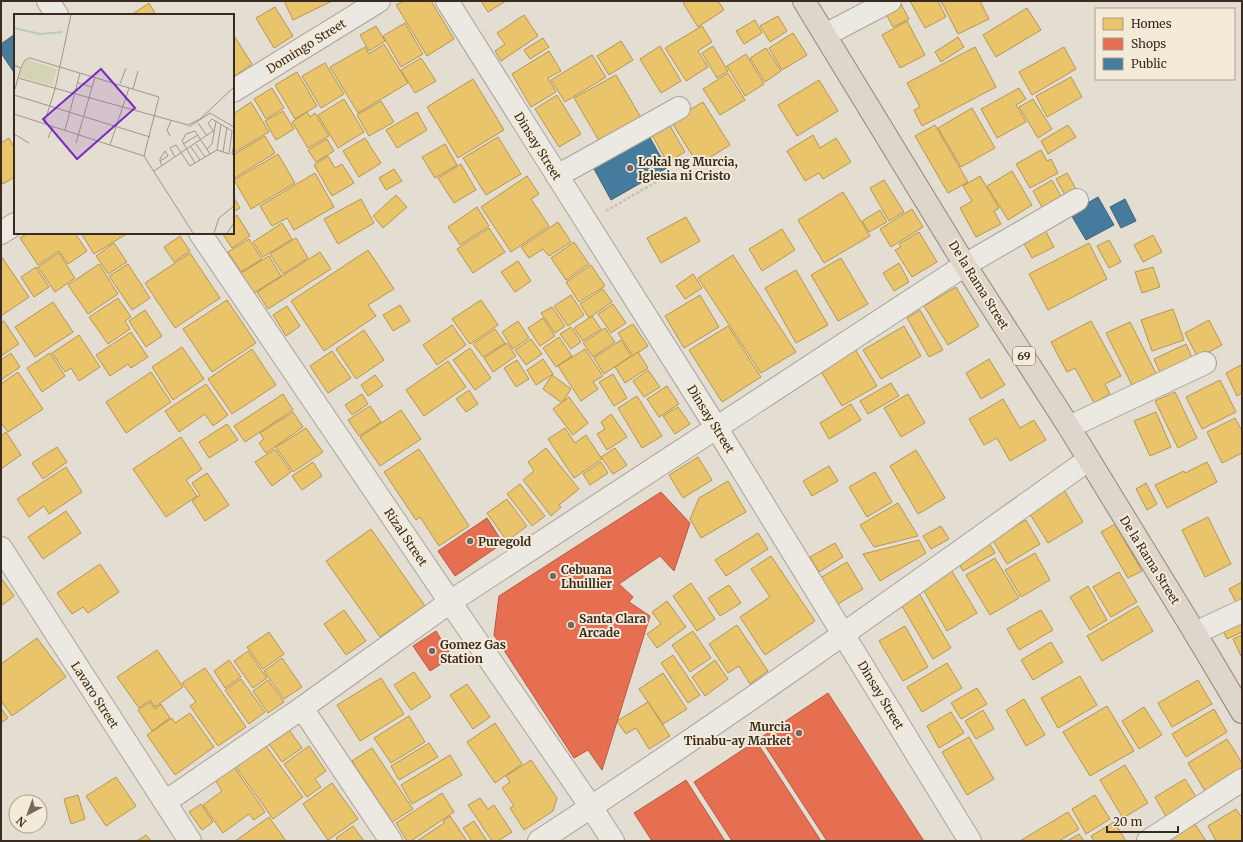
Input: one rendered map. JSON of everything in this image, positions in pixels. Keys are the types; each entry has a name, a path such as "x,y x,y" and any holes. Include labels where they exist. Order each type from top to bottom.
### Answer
{"highway":[{"name":"De la Rama Street","path":"804,1 965,265 1069,427 1242,712"}],"street":[{"path":"48,1 56,14"},
{"name":"Domingo Street","path":"234,90 379,1"},
{"name":"Dinsay Street","path":"447,1 716,427 970,841"},
{"path":"825,35 890,1"},
{"path":"557,176 679,108"},
{"path":"165,802 302,708 450,602 965,265 1077,200"},
{"path":"1,233 14,225"},
{"name":"Rizal Street","path":"201,234 613,841"},
{"path":"1069,427 1205,363"},
{"path":"539,841 844,634 1088,460"},
{"name":"Lavaro Street","path":"1,548 190,841"},
{"path":"1195,633 1242,611"},
{"path":"302,708 391,841"},
{"path":"1148,841 1242,780"}],"path":[{"path":"586,222 668,175"}],"building: Homes":[{"path":"284,1 332,1 293,20"},
{"path":"403,1 431,1 454,39 427,56 396,5"},
{"path":"481,1 506,1 488,12"},
{"path":"685,1 718,1 724,10 698,27 683,3"},
{"path":"910,1 938,1 946,17 925,28"},
{"path":"941,1 980,1 989,19 958,34"},
{"path":"149,3 155,14 132,14"},
{"path":"901,4 909,19 893,27 885,12"},
{"path":"275,7 293,36 274,48 256,18"},
{"path":"1027,8 1041,30 996,57 983,35"},
{"path":"524,15 538,36 501,61 495,51 505,44 497,33"},
{"path":"778,16 787,31 770,42 760,26"},
{"path":"755,20 762,33 744,44 736,31"},
{"path":"907,21 925,55 900,68 882,35"},
{"path":"405,23 423,54 401,67 383,36"},
{"path":"376,26 385,41 369,51 360,35"},
{"path":"702,26 712,42 698,51 708,67 686,81 665,48"},
{"path":"793,33 807,55 782,70 769,48"},
{"path":"234,36 252,64 234,76"},
{"path":"958,37 964,47 941,62 935,52"},
{"path":"543,38 549,47 530,59 524,50"},
{"path":"621,41 633,60 609,75 597,56"},
{"path":"384,44 408,83 358,113 330,67 365,47 369,54"},
{"path":"660,46 681,81 661,93 640,59"},
{"path":"713,46 728,71 717,78 702,53"},
{"path":"975,47 996,87 922,126 914,110 920,107 907,83"},
{"path":"1064,47 1076,69 1032,95 1019,72"},
{"path":"766,48 781,71 765,82 750,58"},
{"path":"549,51 561,71 548,78 556,92 531,107 512,74"},
{"path":"746,54 764,84 745,96 727,66"},
{"path":"592,55 606,77 565,102 551,80"},
{"path":"421,58 436,81 415,93 401,70"},
{"path":"325,63 344,94 321,108 302,76"},
{"path":"297,72 317,106 295,119 275,85"},
{"path":"728,73 745,100 720,115 703,89"},
{"path":"616,75 643,121 601,144 574,98"},
{"path":"1071,77 1082,97 1047,117 1036,96"},
{"path":"473,79 504,130 458,158 427,107"},
{"path":"819,80 838,111 797,136 778,105"},
{"path":"272,88 284,108 266,119 254,99"},
{"path":"1019,88 1026,99 1016,105 1026,122 997,138 981,109"},
{"path":"557,95 581,134 559,147 535,109"},
{"path":"344,99 364,132 338,148 318,115"},
{"path":"1033,99 1052,129 1038,138 1019,107"},
{"path":"381,101 394,122 369,136 357,115"},
{"path":"251,102 269,132 234,152 234,113"},
{"path":"703,102 730,145 698,165 671,121"},
{"path":"972,108 995,148 961,167 938,128"},
{"path":"283,111 294,129 276,140 265,121"},
{"path":"307,112 310,117 315,113 329,136 308,148 292,122"},
{"path":"417,112 427,130 397,148 386,130"},
{"path":"935,125 968,182 948,193 915,136"},
{"path":"1068,125 1076,137 1048,154 1041,141"},
{"path":"670,126 685,152 667,162 652,135"},
{"path":"813,135 820,148 836,138 851,162 823,179 819,173 805,181 787,151"},
{"path":"265,136 275,153 234,178 234,154"},
{"path":"498,137 521,174 486,195 463,158"},
{"path":"9,138 14,147 14,178 3,184 1,180 1,143"},
{"path":"365,138 381,163 359,177 343,151"},
{"path":"327,139 334,151 316,162 308,150"},
{"path":"445,144 457,165 435,178 422,157"},
{"path":"1041,150 1047,161 1051,159 1058,173 1030,188 1016,164"},
{"path":"278,154 295,183 251,209 234,180"},
{"path":"328,156 335,168 342,164 354,183 332,196 314,165"},
{"path":"461,164 476,190 454,203 438,178"},
{"path":"394,169 402,181 386,190 379,178"},
{"path":"1012,171 1032,205 1008,220 987,186"},
{"path":"315,173 334,207 294,230 287,218 272,226 260,206"},
{"path":"1067,173 1076,189 1065,195 1056,179"},
{"path":"527,176 539,194 531,199 549,226 511,252 481,207"},
{"path":"980,176 999,208 994,211 1001,224 976,237 960,208 972,201 963,186"},
{"path":"884,180 904,212 889,221 870,188"},
{"path":"1052,180 1063,200 1044,211 1033,191"},
{"path":"843,192 870,236 824,263 798,220"},
{"path":"396,195 407,207 383,228 373,216"},
{"path":"234,198 240,208 234,211"},
{"path":"361,199 374,223 338,244 324,219"},
{"path":"477,207 489,226 460,245 448,227"},
{"path":"912,209 923,227 891,247 880,229"},
{"path":"880,210 887,222 869,232 862,221"},
{"path":"237,215 250,236 232,248 223,234 234,234 234,217"},
{"path":"686,217 700,241 661,263 647,238"},
{"path":"558,222 571,242 549,256 543,249 529,258 521,247"},
{"path":"282,223 292,239 263,257 253,242"},
{"path":"489,228 505,252 473,273 457,249"},
{"path":"1044,228 1054,247 1032,258 1022,240"},
{"path":"782,229 795,250 762,271 749,249"},
{"path":"919,232 937,262 912,277 895,250 901,247 899,244"},
{"path":"26,234 76,234 87,251 68,264 59,251 38,265 20,238"},
{"path":"82,234 126,234 94,254"},
{"path":"1153,235 1162,252 1143,262 1134,245"},
{"path":"180,236 190,251 174,262 164,247"},
{"path":"296,238 308,258 283,274 270,254"},
{"path":"249,239 262,259 241,272 228,252"},
{"path":"1109,240 1121,262 1109,268 1097,246"},
{"path":"574,242 589,264 566,280 551,258"},
{"path":"114,243 127,262 108,274 96,256"},
{"path":"1089,243 1107,279 1048,310 1029,274"},
{"path":"368,250 394,289 368,305 376,316 324,351 291,301"},
{"path":"320,252 331,269 268,309 257,292"},
{"path":"59,253 75,278 55,292 38,267"},
{"path":"190,253 220,298 175,328 145,283"},
{"path":"733,255 796,352 761,373 698,278"},
{"path":"1,256 29,297 1,316"},
{"path":"269,256 281,276 254,293 241,273"},
{"path":"841,258 868,304 838,321 811,275"},
{"path":"518,261 531,281 515,292 501,272"},
{"path":"899,263 909,282 894,291 883,273"},
{"path":"99,264 118,294 88,314 68,285"},
{"path":"128,264 150,298 132,310 109,276"},
{"path":"591,265 605,286 579,302 566,282"},
{"path":"36,267 49,287 34,297 21,277"},
{"path":"1153,267 1160,287 1142,293 1135,272"},
{"path":"796,270 828,325 796,343 765,288"},
{"path":"693,274 702,288 685,299 676,286"},
{"path":"956,287 979,326 948,345 924,306"},
{"path":"603,289 612,302 589,318 580,304"},
{"path":"571,295 584,315 568,326 554,306"},
{"path":"700,295 719,327 684,348 665,316"},
{"path":"118,298 131,317 125,321 130,329 108,344 89,317"},
{"path":"227,300 256,343 212,372 183,329"},
{"path":"481,300 498,325 470,344 452,319"},
{"path":"53,302 73,332 35,357 15,327"},
{"path":"613,304 626,323 611,333 598,314"},
{"path":"400,305 410,321 393,331 383,315"},
{"path":"287,306 300,326 286,336 273,315"},
{"path":"552,307 565,326 555,333 541,313"},
{"path":"1173,309 1184,340 1152,351 1141,320"},
{"path":"145,310 162,336 146,347 129,321"},
{"path":"920,310 943,350 929,357 907,318"},
{"path":"592,316 601,329 583,341 574,328"},
{"path":"543,318 555,336 540,346 528,328"},
{"path":"1209,320 1222,345 1198,358 1185,333"},
{"path":"4,321 19,344 1,356 1,323"},
{"path":"518,321 529,338 513,349 502,332"},
{"path":"1091,321 1121,376 1105,384 1110,394 1094,403 1075,368 1067,372 1051,342"},
{"path":"1130,322 1157,375 1133,387 1106,333"},
{"path":"633,324 648,346 633,356 618,333"},
{"path":"452,325 466,345 437,365 423,345"},
{"path":"728,326 761,377 722,402 689,350"},
{"path":"904,326 921,356 881,379 863,350"},
{"path":"571,327 581,342 571,349 560,334"},
{"path":"605,328 615,342 593,357 583,343"},
{"path":"495,329 505,343 483,357 473,344"},
{"path":"364,330 384,360 356,379 336,349"},
{"path":"131,332 148,357 131,368 128,364 110,376 96,355"},
{"path":"79,335 100,367 79,381 71,368 65,372 52,353"},
{"path":"559,337 572,356 556,367 543,348"},
{"path":"531,339 542,354 526,365 515,350"},
{"path":"621,340 631,356 604,374 594,358"},
{"path":"507,343 516,356 493,372 484,358"},
{"path":"1186,344 1194,362 1162,377 1154,359"},
{"path":"182,347 204,379 173,400 152,367"},
{"path":"854,347 877,386 842,406 819,368"},
{"path":"470,348 491,378 475,390 453,360"},
{"path":"252,349 276,385 232,414 208,379"},
{"path":"585,349 603,376 593,382 598,389 581,401 558,366"},
{"path":"332,351 351,378 328,393 310,366"},
{"path":"638,352 648,368 625,383 615,367"},
{"path":"11,353 20,367 1,380 1,360"},
{"path":"50,353 65,376 42,392 27,368"},
{"path":"543,359 553,374 536,385 527,370"},
{"path":"989,359 1005,385 981,399 966,373"},
{"path":"517,360 529,379 516,387 504,368"},
{"path":"448,361 466,387 424,416 406,390"},
{"path":"1241,365 1242,393 1237,396 1226,373"},
{"path":"648,370 660,387 644,397 633,381"},
{"path":"18,372 43,409 8,432 1,423 1,384"},
{"path":"151,372 171,402 126,433 106,402"},
{"path":"613,374 627,398 614,406 599,382"},
{"path":"375,375 383,386 368,396 361,385"},
{"path":"552,375 571,389 562,403 543,389"},
{"path":"1220,380 1236,412 1202,429 1186,397"},
{"path":"891,383 899,396 868,414 860,401"},
{"path":"206,384 228,415 213,426 205,414 179,432 165,411"},
{"path":"667,386 679,404 659,417 647,399"},
{"path":"469,390 478,404 466,412 456,399"},
{"path":"1175,392 1197,438 1178,448 1155,401"},
{"path":"283,394 293,410 245,442 234,426"},
{"path":"362,394 368,404 352,415 345,405"},
{"path":"908,394 925,423 901,437 884,408"},
{"path":"637,396 662,436 642,448 618,408"},
{"path":"569,397 588,423 573,435 553,409"},
{"path":"1003,399 1020,428 1034,420 1046,440 1010,461 997,438 984,445 969,419"},
{"path":"851,404 861,420 829,439 820,423"},
{"path":"370,406 381,422 359,436 348,420"},
{"path":"678,407 690,424 675,434 663,416"},
{"path":"401,410 421,439 380,466 360,437"},
{"path":"293,412 303,427 266,453 259,443 264,439 260,433"},
{"path":"1156,412 1171,447 1150,456 1134,421"},
{"path":"611,414 627,437 607,450 597,434 605,429 601,422"},
{"path":"1235,418 1242,431 1242,453 1222,463 1207,432"},
{"path":"227,424 238,440 209,458 199,442"},
{"path":"306,428 323,452 293,472 276,447"},
{"path":"565,428 575,443 586,435 602,459 574,478 548,439"},
{"path":"6,432 21,455 1,469 1,436"},
{"path":"181,437 202,469 186,480 197,496 166,517 133,469"},
{"path":"57,447 67,462 43,479 32,463"},
{"path":"546,448 579,489 559,505 561,507 551,516 523,480 534,471 528,462"},
{"path":"615,448 627,465 613,474 601,457"},
{"path":"275,449 291,472 272,486 255,462"},
{"path":"419,449 469,526 439,546 420,517 416,520 384,472"},
{"path":"916,450 945,498 918,514 890,466"},
{"path":"698,457 712,480 683,498 669,475"},
{"path":"313,462 322,476 302,490 292,476"},
{"path":"601,462 608,473 590,485 583,474"},
{"path":"1207,462 1217,482 1167,508 1155,485"},
{"path":"829,466 838,481 812,496 803,481"},
{"path":"66,467 82,492 49,514 44,506 29,517 17,499"},
{"path":"875,472 892,502 867,517 849,487"},
{"path":"207,473 229,505 205,521 192,501 200,495 192,483"},
{"path":"728,481 746,512 701,538 690,519 699,498"},
{"path":"1146,483 1157,504 1147,510 1136,489"},
{"path":"520,484 545,516 532,526 507,494"},
{"path":"1064,490 1083,522 1048,543 1028,511"},
{"path":"507,499 527,526 507,541 487,513"},
{"path":"898,503 918,536 874,547 860,525"},
{"path":"66,511 81,533 43,559 28,537"},
{"path":"1208,517 1231,564 1205,577 1182,530"},
{"path":"1026,520 1040,544 1007,564 992,539"},
{"path":"1115,524 1142,571 1128,578 1101,532"},
{"path":"941,526 949,539 931,549 923,536"},
{"path":"371,529 425,606 380,637 326,561"},
{"path":"758,533 768,549 726,576 715,560"},
{"path":"919,540 926,553 880,581 863,554"},
{"path":"988,541 995,553 963,571 956,559"},
{"path":"835,543 843,557 819,572 810,557"},
{"path":"1035,553 1050,580 1021,597 1005,570"},
{"path":"771,556 815,621 765,655 740,617 770,597 751,569"},
{"path":"995,558 1019,598 990,615 966,575"},
{"path":"847,562 863,589 836,605 820,578"},
{"path":"100,564 119,592 88,613 83,607 72,614 57,593"},
{"path":"950,568 977,613 947,631 921,586"},
{"path":"1119,572 1137,602 1111,617 1093,587"},
{"path":"1,578 14,596 1,606"},
{"path":"1242,582 1242,609 1240,610 1229,589"},
{"path":"691,583 715,619 697,631 673,596"},
{"path":"729,585 741,603 720,616 708,598"},
{"path":"1088,586 1107,620 1090,630 1070,597"},
{"path":"917,590 951,648 933,659 899,601"},
{"path":"667,601 686,627 657,648 647,634 661,624 652,612"},
{"path":"1138,606 1153,631 1102,661 1087,636"},
{"path":"344,610 366,641 346,655 324,624"},
{"path":"1041,610 1053,630 1019,650 1007,629"},
{"path":"1242,617 1242,632 1227,639 1221,627"},
{"path":"737,625 768,671 750,684 739,666 728,673 709,644"},
{"path":"905,626 928,667 903,681 879,641"},
{"path":"693,631 711,658 690,672 672,645"},
{"path":"269,632 284,654 263,669 247,647"},
{"path":"1242,635 1242,658 1233,639"},
{"path":"37,638 66,677 12,716 1,701 1,664"},
{"path":"1051,642 1063,662 1033,680 1021,660"},
{"path":"157,650 183,687 155,707 150,700 139,708 117,677"},
{"path":"248,651 267,678 253,688 234,661"},
{"path":"673,655 700,695 688,703 661,663"},
{"path":"282,658 302,687 284,699 264,671"},
{"path":"229,660 241,677 225,688 214,671"},
{"path":"715,660 728,679 705,696 692,677"},
{"path":"947,663 962,688 922,712 907,687"},
{"path":"205,668 246,727 218,746 190,706 196,702 182,683"},
{"path":"414,672 431,697 411,710 394,685"},
{"path":"663,673 687,709 663,724 639,689"},
{"path":"1080,676 1097,705 1058,728 1041,698"},
{"path":"381,678 404,714 360,741 337,705"},
{"path":"241,679 265,712 249,724 225,690"},
{"path":"268,680 284,702 268,713 253,691"},
{"path":"1198,680 1212,704 1172,727 1158,703"},
{"path":"467,684 490,717 473,729 450,695"},
{"path":"977,688 987,704 961,719 951,703"},
{"path":"1024,699 1045,735 1026,746 1006,710"},
{"path":"150,702 155,709 161,704 170,718 152,731 138,710"},
{"path":"648,702 670,736 649,749 636,728 626,734 617,721"},
{"path":"1107,706 1134,751 1090,776 1063,732"},
{"path":"1144,707 1162,735 1139,749 1122,721"},
{"path":"1,708 8,718 1,723"},
{"path":"1214,709 1227,732 1186,757 1172,734"},
{"path":"983,710 994,729 976,739 965,721"},
{"path":"951,712 964,733 939,748 927,726"},
{"path":"190,713 214,747 175,775 147,735 172,718 175,723"},
{"path":"409,716 425,742 391,763 374,738"},
{"path":"495,723 522,764 495,783 467,742"},
{"path":"287,727 302,748 282,762 267,741"},
{"path":"969,737 994,779 967,795 942,752"},
{"path":"1227,739 1242,763 1242,769 1205,791 1188,763"},
{"path":"429,743 438,757 399,780 391,766"},
{"path":"266,746 303,797 273,819 236,767"},
{"path":"309,746 326,771 315,779 321,787 307,797 284,764"},
{"path":"372,748 413,809 392,822 352,761"},
{"path":"450,755 462,775 412,804 401,785"},
{"path":"531,760 557,798 553,811 524,830 510,808 514,806 502,788 510,782 506,776"},
{"path":"232,764 265,812 254,820 249,814 223,833 203,805 222,791 213,777"},
{"path":"1125,765 1148,803 1123,818 1100,780"},
{"path":"116,777 136,806 106,826 86,796"},
{"path":"1185,779 1199,802 1168,820 1155,797"},
{"path":"332,783 358,819 328,840 303,804"},
{"path":"442,793 454,812 411,841 407,841 396,823"},
{"path":"78,795 85,819 71,824 64,799"},
{"path":"1095,795 1110,819 1086,834 1072,809"},
{"path":"480,798 488,809 494,805 512,832 498,841 492,841 468,805"},
{"path":"201,804 213,822 202,830 189,812"},
{"path":"1236,809 1242,818 1242,841 1216,841 1208,826"},
{"path":"1068,812 1079,829 1059,841 1020,841"},
{"path":"450,816 467,841 417,841 444,823 443,821"},
{"path":"269,817 286,841 235,841"},
{"path":"474,821 487,841 472,841 463,828"},
{"path":"1114,822 1126,841 1094,841 1091,836"},
{"path":"1195,824 1206,841 1167,841"},
{"path":"353,826 364,841 338,841 336,838"},
{"path":"1079,834 1084,841 1067,841"},
{"path":"146,835 151,841 137,841"}],"building: Shops":[{"name":"Santa Clara Arcade","path":"661,492 690,523 674,571 660,556 619,584 633,597 629,602 650,616 602,770 588,750 574,758 494,635 499,596"},
{"path":"487,518 503,543 455,576 438,551"},
{"name":"Gomez Gas Station","path":"436,631 452,657 430,671 413,646"},
{"path":"828,693 924,841 827,841 760,738"},
{"path":"756,741 821,841 732,841 694,782"},
{"path":"686,780 725,841 652,841 634,813"}],"building: Public":[{"path":"14,35 14,72 1,53 1,44"},
{"name":"Lokal ng Murcia, Iglesia ni Cristo","path":"649,136 667,168 611,200 593,167"},
{"path":"1098,197 1114,225 1086,240 1070,213"},
{"path":"1125,199 1136,221 1121,228 1110,207"}],"place":[{"name":"Lokal ng Murcia, Iglesia ni Cristo","path":"630,168"},
{"name":"Puregold","path":"470,541"},
{"name":"Cebuana Lhuillier","path":"553,576"},
{"name":"Santa Clara Arcade","path":"571,625"},
{"name":"Gomez Gas Station","path":"432,651"},
{"name":"Murcia Tinabu-ay Market","path":"799,733"}]}
